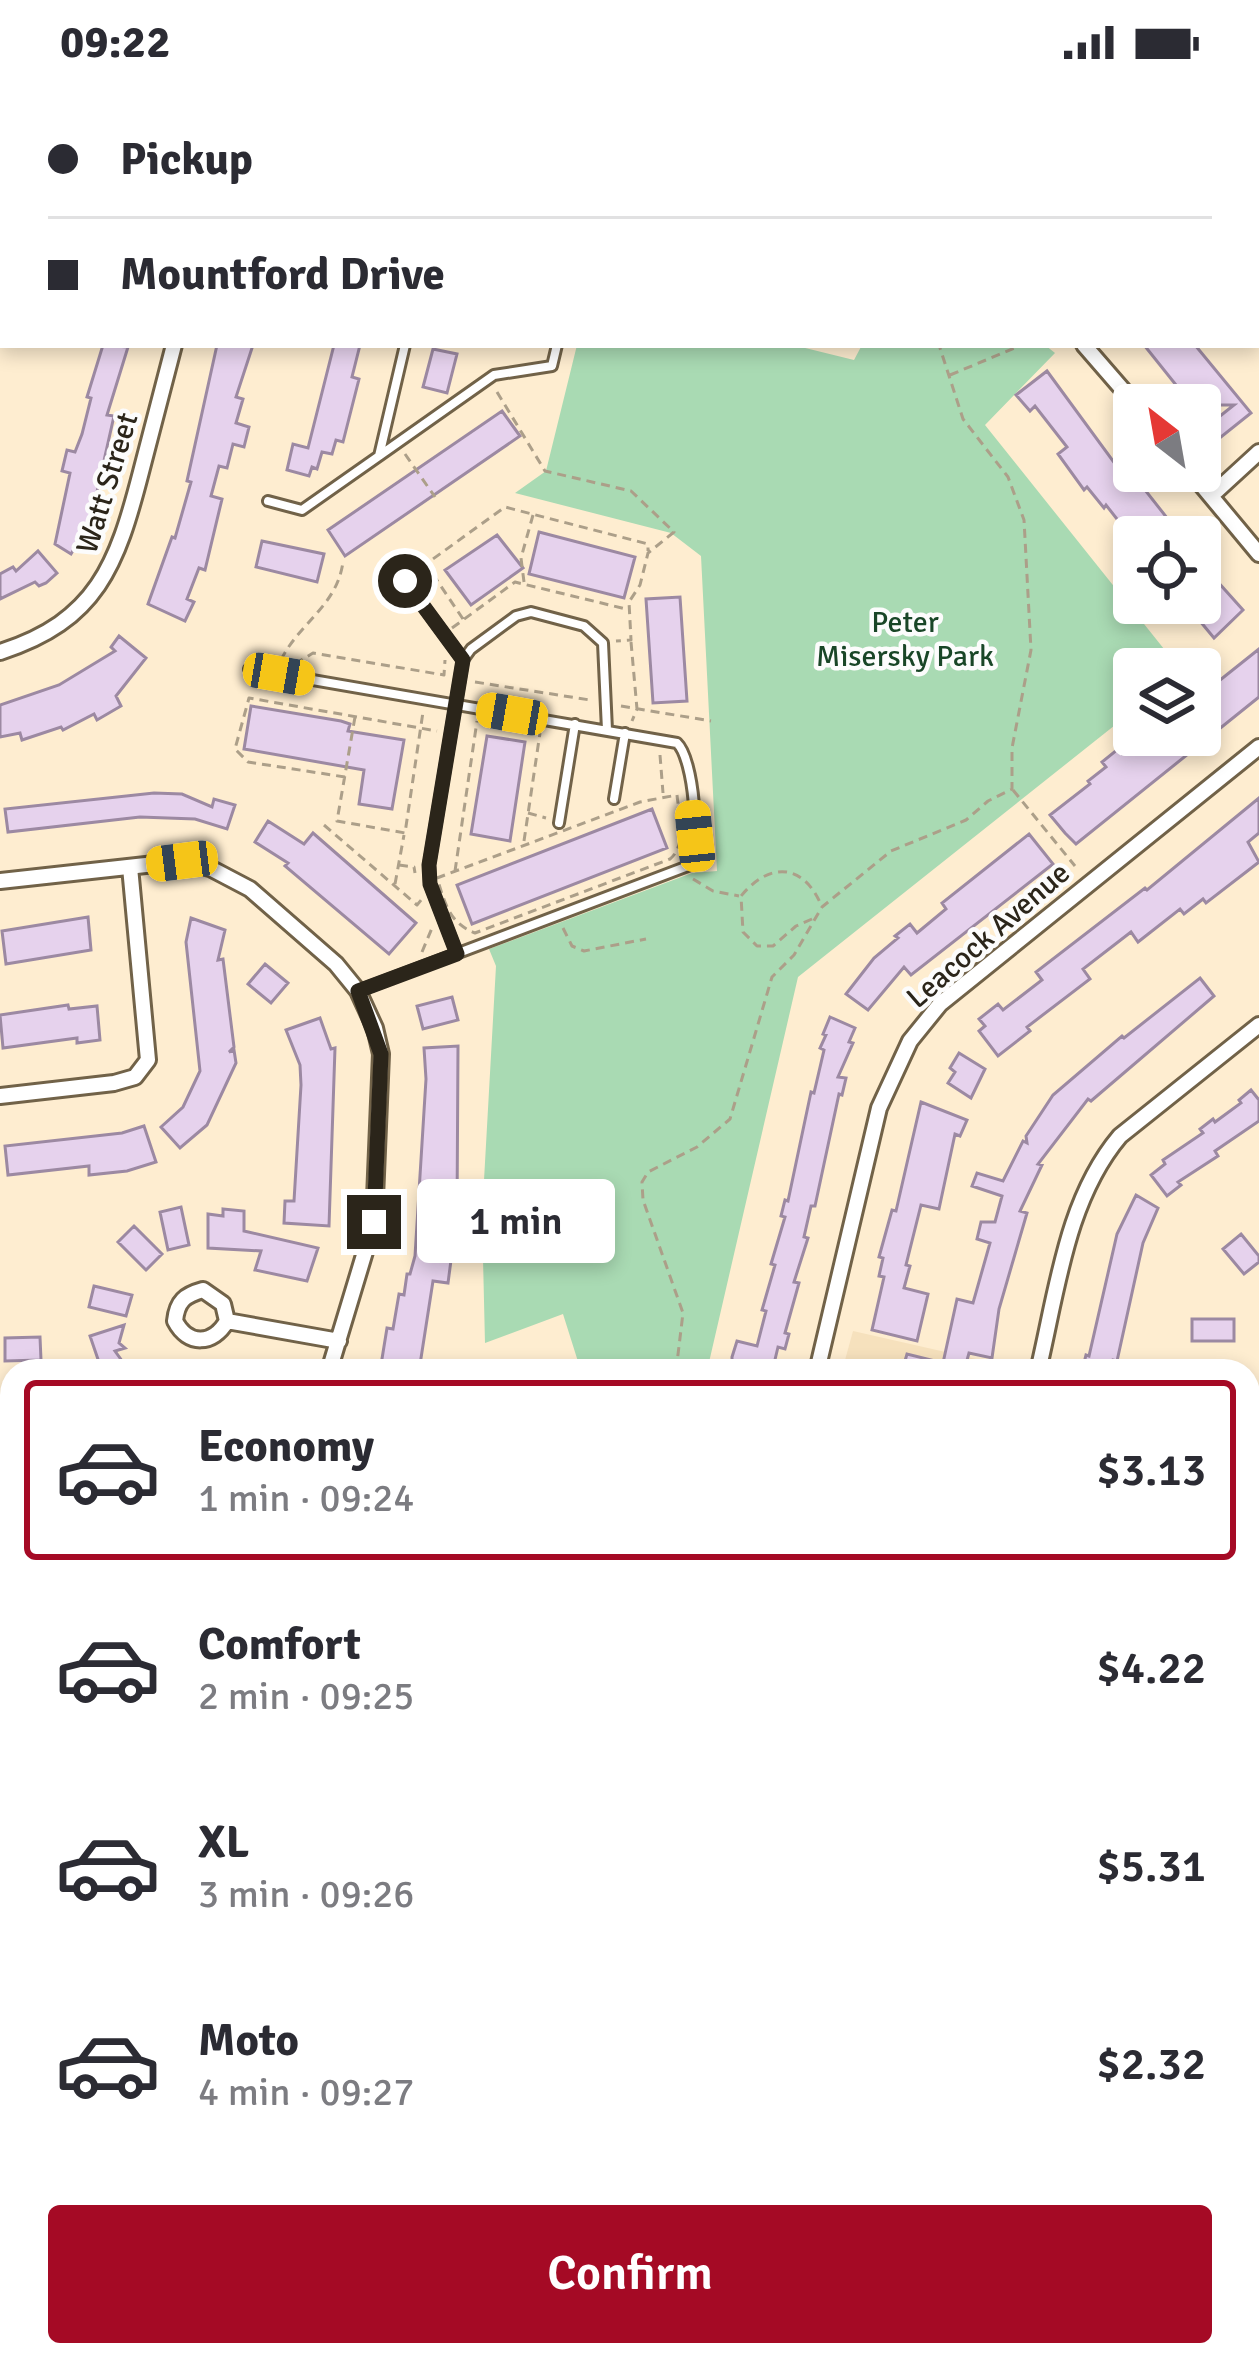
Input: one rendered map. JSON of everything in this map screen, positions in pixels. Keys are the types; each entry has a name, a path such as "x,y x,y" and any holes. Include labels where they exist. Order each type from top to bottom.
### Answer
{"street":[{"name":"Watt Street","path":"0,652 57,628 106,578 124,539 173,348"},
{"path":"1087,348 1118,384"},
{"path":"1210,496 1259,452"},
{"path":"1207,492 1259,554"},
{"name":"Leacock Avenue","path":"820,1359 879,1108 910,1041 940,1004 1259,747"},
{"path":"0,881 182,861 233,877 336,964 358,991 381,1054 374,1222 333,1359"},
{"path":"0,1096 114,1083 135,1077 148,1060 130,867"},
{"path":"1041,1359 1072,1232 1086,1187 1104,1156 1120,1136 1259,1025"},
{"path":"227,1321 339,1341"}],"lane":[{"path":"379,456 404,348"},
{"path":"268,501 302,510 494,375 552,365 556,348"},
{"path":"405,581 463,660"},
{"path":"457,954 430,884 429,865 463,660 516,616 531,612 584,626 602,643 608,730"},
{"path":"249,669 625,733 677,743 684,749 695,836 694,857 688,866 358,991"},
{"path":"559,823 575,724"},
{"path":"614,799 625,733"}],"path":[{"path":"940,348 963,419 1008,477 1024,520 1031,650 1012,748 1012,789 1075,866"},
{"path":"949,376 1015,348"},
{"path":"494,375 498,400 526,435 545,471 631,490 674,532 648,553"},
{"path":"397,443 435,497"},
{"path":"464,619 426,564 505,507 648,544 640,585 629,602 637,709 625,733"},
{"path":"524,584 521,558 533,515"},
{"path":"280,664 298,631 331,600 343,562"},
{"path":"266,661 292,666 313,652 444,675 446,661 438,648 445,634"},
{"path":"602,643 631,640"},
{"path":"467,680 592,700"},
{"path":"482,699 485,683"},
{"path":"345,777 248,762 235,749 249,698 439,731"},
{"path":"613,705 711,721"},
{"path":"395,886 424,710"},
{"path":"356,716 337,821 405,833"},
{"path":"455,871 477,721"},
{"path":"525,845 522,837 540,731"},
{"path":"677,1359 683,1313 643,1200 642,1182 648,1172 698,1147 730,1119 772,977 794,955 821,907 891,851 966,820 988,800 1012,789"},
{"path":"677,795 680,842 670,859 475,933 456,923 437,878 525,845 658,796 677,795"},
{"path":"338,837 351,824"},
{"path":"324,825 417,905 422,899"},
{"path":"399,866 414,867 427,912"},
{"path":"688,866 699,886 741,896"},
{"path":"814,918 773,946 757,946 742,932 741,896 761,877 788,872 811,884 821,907"},
{"path":"558,915 568,941 577,950 646,939"},
{"path":"423,952 432,925"}],"shaded area":[{"path":"853,1331 976,1359 845,1359"}],"green space":[{"name":"Peter Misersky Park","path":"576,348 805,348 854,360 860,348 1049,348 1055,353 985,425 1113,585 1113,624 1144,624 1163,648 1113,648 1113,727 798,977 710,1359 577,1359 563,1314 485,1343 482,1216 496,966 489,949 692,873 717,871 701,556 671,533 515,493 546,471"}],"building":[{"path":"102,348 128,348 107,415 114,416 90,523 71,554 55,544 70,473 62,471 67,450 75,452 82,434 91,398 87,397"},
{"path":"216,348 252,348 236,397 243,399 236,423 249,427 244,447 233,444 227,468 219,466 211,496 222,499 205,570 199,568 187,599 194,602 185,621 148,604 175,538 191,482 187,481"},
{"path":"333,348 359,348 352,377 359,379 343,442 336,440 332,454 322,452 317,469 312,467 309,476 287,470 293,444 308,448"},
{"path":"1146,348 1197,348 1251,413 1221,437 1221,415 1234,405 1221,405 1221,384 1175,384"},
{"path":"433,349 457,354 447,393 423,387"},
{"path":"1047,371 1113,461 1113,492 1147,492 1166,516 1115,516 1106,505 1104,508 1058,454 1067,447 1035,406 1030,411 1016,395"},
{"path":"502,411 520,436 345,556 328,530"},
{"path":"539,532 635,557 624,598 529,574"},
{"path":"497,535 523,568 471,605 445,570"},
{"path":"262,541 324,554 317,582 256,567"},
{"path":"38,551 57,573 46,583 39,586 35,582 0,599 0,574 13,567 16,571"},
{"path":"1221,585 1243,610 1214,638 1202,624 1221,624"},
{"path":"680,597 687,701 653,703 646,599"},
{"path":"119,636 146,658 116,696 121,706 97,720 94,714 63,730 22,740 20,733 0,737 0,705 59,685 115,651 111,647"},
{"path":"1259,649 1259,697 1221,728 1221,679"},
{"path":"251,706 341,721 350,724 348,731 404,740 392,809 359,804 364,770 244,749"},
{"path":"487,736 525,742 510,841 471,834"},
{"path":"1113,753 1186,756 1076,844 1050,815 1090,784 1106,767 1102,762"},
{"path":"182,794 212,807 214,799 235,805 227,829 195,819 140,817 8,832 5,809"},
{"path":"1259,798 1259,833 1248,842 1259,862 1206,903 1203,899 1184,914 1180,909 1138,942 1131,932 1083,969 1090,979 1027,1027 1030,1031 998,1056 979,1031 985,1026 979,1019 998,1004 1003,1010 1042,980 1036,972 1147,890"},
{"path":"652,809 667,848 472,924 457,885"},
{"path":"268,821 304,844 313,833 416,923 389,954 285,866 288,863 255,842"},
{"path":"1029,834 1053,864 911,975 904,967 868,1010 846,994 874,958 898,938 895,936 910,924 917,933 946,909 942,903"},
{"path":"88,917 91,950 6,964 2,931"},
{"path":"191,918 225,930 218,960 223,959 234,1047 229,1052 234,1050 236,1063 207,1125 180,1148 161,1127 183,1107 200,1071 186,942"},
{"path":"265,964 288,983 271,1003 248,984"},
{"path":"1200,978 1214,996 1088,1099 1038,1164 1042,1165 1020,1211 1027,1213 999,1309 992,1358 969,1353 967,1359 944,1359 957,1299 973,1303 990,1243 977,1239 981,1222 995,1222 1002,1196 972,1186 977,1173 1003,1181 1053,1095"},
{"path":"452,997 458,1020 423,1029 417,1006"},
{"path":"68,1005 69,1009 97,1006 100,1040 77,1043 77,1038 3,1048 0,1015"},
{"path":"830,1017 855,1028 838,1077 846,1078 804,1237 808,1238 794,1282 799,1283 785,1349 778,1347 775,1359 732,1359 737,1341 757,1346 775,1265 771,1264 785,1217 781,1216 824,1050 820,1048"},
{"path":"320,1018 331,1049 335,1048 329,1226 284,1223 285,1201 294,1201 301,1085 300,1065 286,1030"},
{"path":"458,1046 457,1215 448,1283 433,1281 421,1359 382,1359 387,1328 393,1329 399,1294 404,1295 415,1256 424,1048"},
{"path":"959,1053 985,1069 971,1098 948,1083"},
{"path":"1251,1090 1259,1100 1259,1121 1215,1151 1218,1156 1178,1182 1181,1185 1167,1196 1151,1175 1165,1164 1163,1160 1203,1133 1200,1129 1213,1119 1241,1103"},
{"path":"921,1102 967,1120 960,1136 955,1134 939,1209 921,1205 906,1265 910,1266 904,1288 928,1294 917,1341 872,1330 884,1277 879,1276 883,1258 879,1257 892,1210 896,1211"},
{"path":"144,1126 156,1162 89,1175 89,1166 8,1175 5,1146 122,1133"},
{"path":"1136,1195 1158,1208 1143,1243 1117,1359 1085,1359 1089,1356 1117,1234"},
{"path":"181,1207 189,1245 168,1250 160,1212"},
{"path":"223,1209 244,1211 244,1231 318,1248 307,1281 255,1270 261,1251 208,1248 208,1214 223,1216"},
{"path":"134,1226 162,1254 146,1270 118,1242"},
{"path":"1241,1234 1259,1256 1259,1262 1244,1274 1223,1249"},
{"path":"94,1286 132,1295 126,1316 89,1307"},
{"path":"1192,1319 1234,1319 1234,1341 1192,1341"},
{"path":"124,1325 119,1343 125,1348 115,1351 121,1359 98,1359 90,1336"},
{"path":"40,1337 41,1359 5,1359 5,1338"}],"route":[{"path":"374,1222 381,1054 358,991 457,954 430,884 429,865 463,660 405,581"}]}
